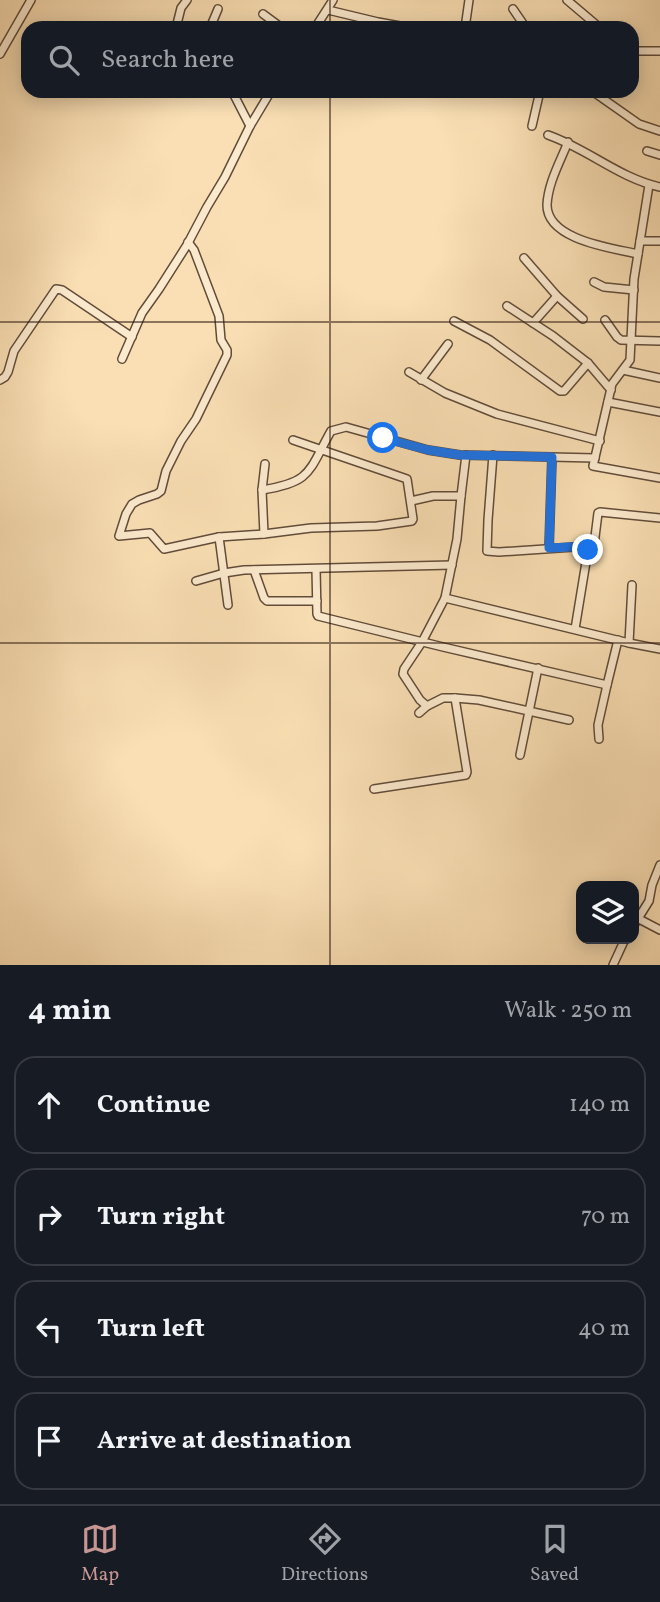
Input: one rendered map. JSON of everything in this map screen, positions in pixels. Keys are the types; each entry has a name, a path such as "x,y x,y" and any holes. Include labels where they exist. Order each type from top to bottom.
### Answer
{"street":[{"path":"0,54 31,0"},
{"path":"178,21 181,8 187,0"},
{"path":"320,21 333,0"},
{"path":"466,21 469,0"},
{"path":"567,0 592,21"},
{"path":"213,21 218,9"},
{"path":"513,9 521,21"},
{"path":"328,10 374,21"},
{"path":"263,15 272,21"},
{"path":"639,51 660,51"},
{"path":"236,98 250,126"},
{"path":"122,359 142,313 188,242 267,98"},
{"path":"532,126 538,98"},
{"path":"603,98 639,124 660,131"},
{"path":"548,135 568,142 632,178 660,187"},
{"path":"568,142 550,186 547,209 551,222 557,228 589,243 638,254"},
{"path":"647,150 660,155"},
{"path":"649,185 634,289 630,360 612,384 593,466 660,478"},
{"path":"640,241 660,241"},
{"path":"188,242 194,250 219,316 221,340 227,349 227,355 196,419 166,471 161,491 132,504 119,536 150,533 164,549 219,537 412,521 407,479 293,440"},
{"path":"524,258 557,296 583,319"},
{"path":"594,282 604,287 634,289"},
{"path":"0,380 8,372 14,351 56,289 62,290 132,337"},
{"path":"533,323 557,296"},
{"path":"508,306 588,363 611,390"},
{"path":"605,320 621,340 660,341"},
{"path":"454,321 490,340 560,391 564,391 588,363"},
{"path":"421,380 448,344"},
{"path":"623,370 660,378"},
{"path":"409,372 445,393 497,414 600,441"},
{"path":"608,402 660,412"},
{"path":"262,490 288,486 301,480 310,470 331,431 346,427 428,450 466,455 595,458"},
{"path":"427,706 403,674 445,598 457,539 466,455"},
{"path":"493,456 487,551 594,545 600,512 660,518"},
{"path":"549,548 552,457"},
{"path":"264,464 264,534"},
{"path":"411,501 433,496 461,496"},
{"path":"219,537 228,605"},
{"path":"575,629 589,546"},
{"path":"196,581 224,573 254,570 452,565"},
{"path":"316,569 318,616 607,685"},
{"path":"254,570 267,601 317,601"},
{"path":"629,643 632,585"},
{"path":"445,598 660,649"},
{"path":"599,739 598,725 618,640"},
{"path":"520,755 538,668"},
{"path":"419,713 443,698 455,698 479,700 569,720"},
{"path":"374,789 466,775 455,698"},
{"path":"639,917 649,901 660,865"},
{"path":"639,923 660,930"},
{"path":"613,965 623,944"}],"route":[{"path":"383,438 460,455 552,457 549,548 589,546 588,550"}]}
